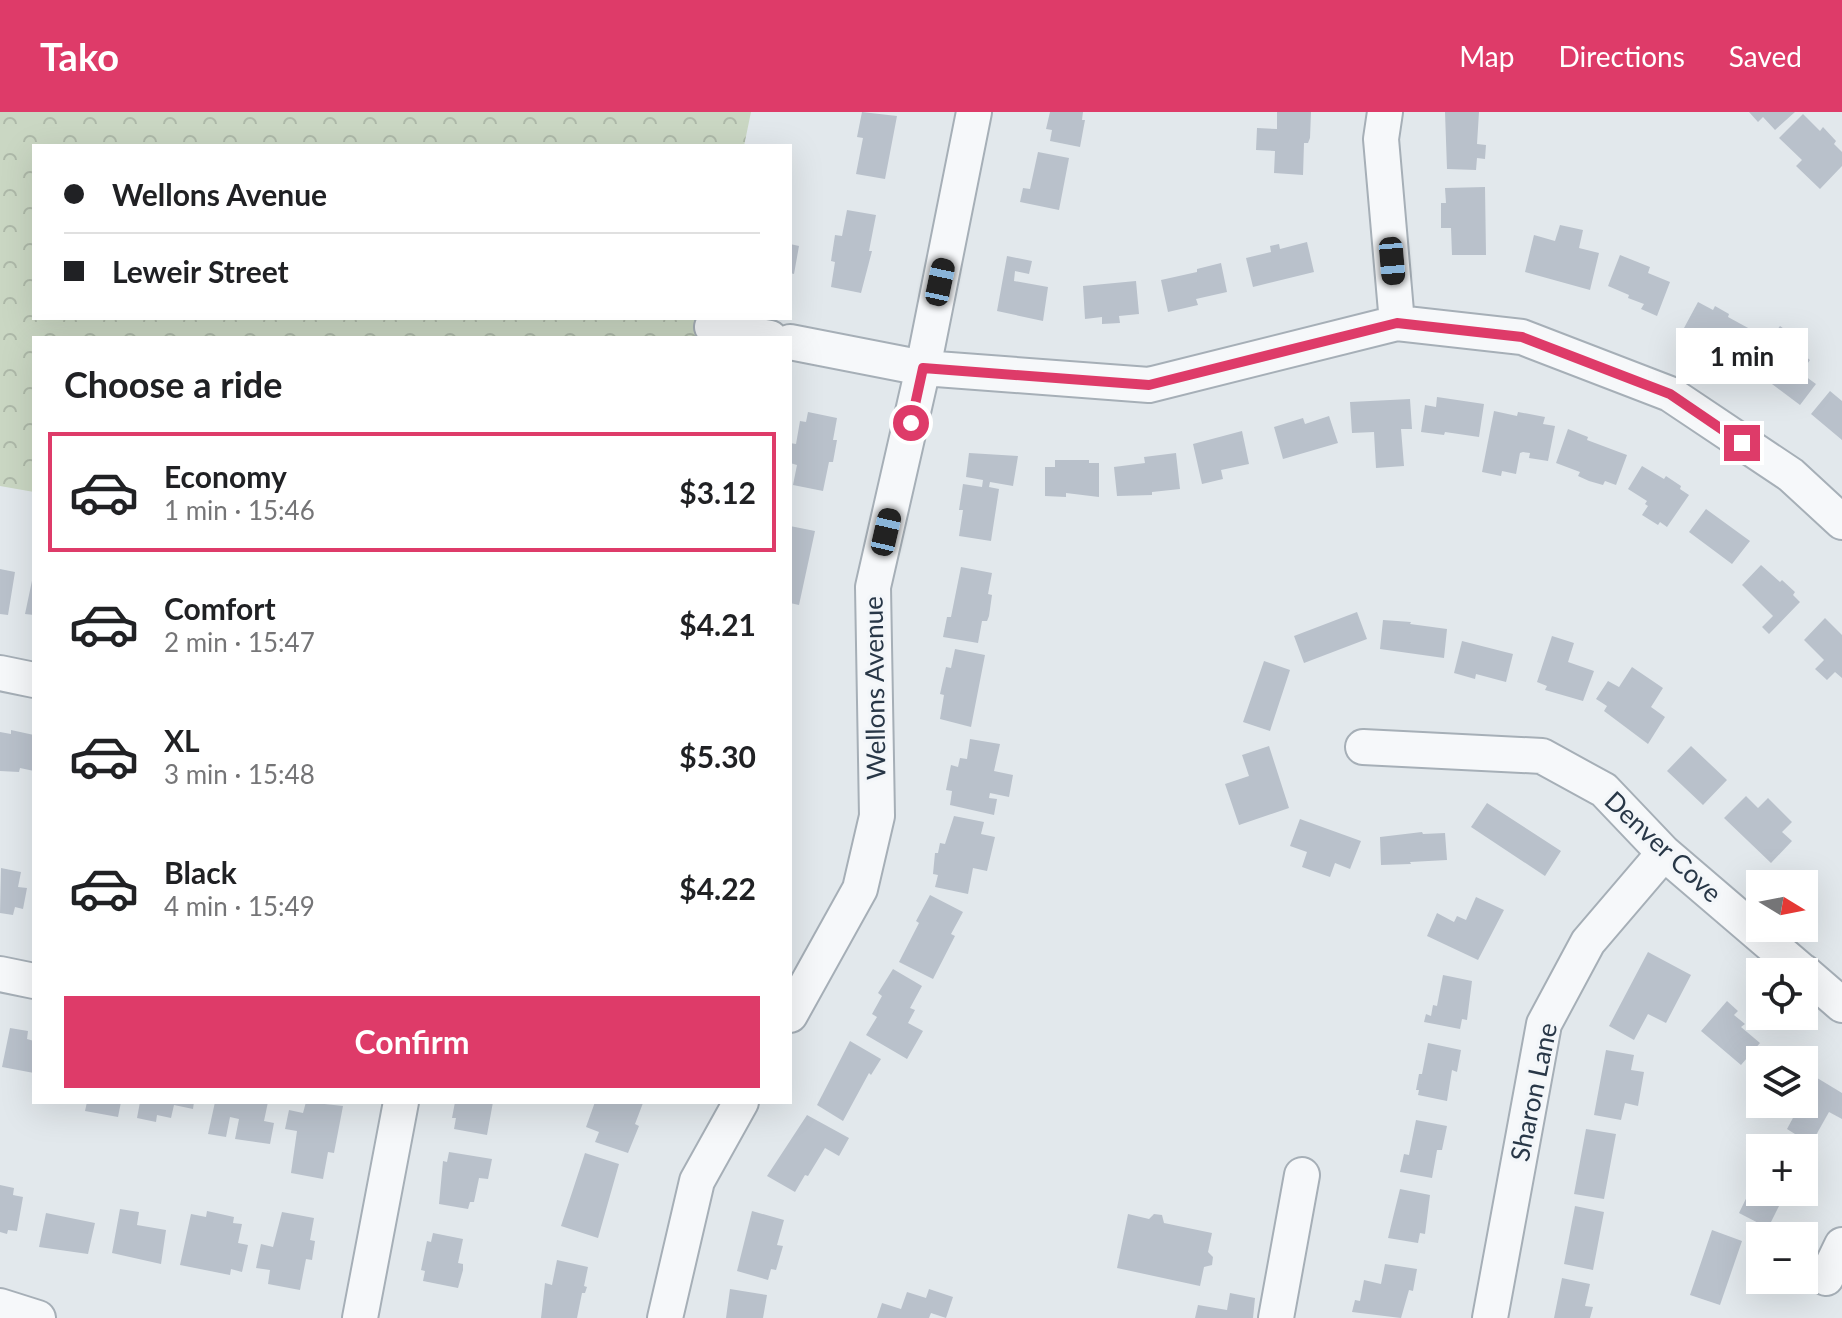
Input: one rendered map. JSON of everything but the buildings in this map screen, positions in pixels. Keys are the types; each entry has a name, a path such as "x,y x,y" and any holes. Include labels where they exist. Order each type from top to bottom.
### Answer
{"street":[{"name":"Wellons Avenue","path":"792,1011 860,889 877,816 873,587 923,368 974,112"},
{"path":"1385,112 1381,139 1397,323"},
{"path":"792,342 923,368 1149,385 1397,323 1522,337 1670,394 1791,475 1842,522"},
{"path":"712,327 759,336"},
{"path":"0,673 32,680"},
{"name":"Denver Cove","path":"1363,747 1542,756 1604,790 1664,853 1788,958"},
{"name":"Sharon Lane","path":"1490,1318 1544,1024 1588,942 1664,853"},
{"path":"0,974 32,981"},
{"name":"Denver Cove","path":"1818,984 1842,1005"},
{"path":"360,1318 401,1104"},
{"path":"665,1318 697,1181 740,1104"},
{"path":"1276,1318 1302,1175"},
{"path":"1826,1278 1842,1245"},
{"path":"0,1306 38,1318"}],"green space":[{"path":"0,112 751,112 744,144 32,144 32,320 707,320 703,336 32,336 32,492 0,486"}],"route":[{"path":"911,423 923,368 1149,385 1397,323 1522,337 1670,394 1742,443"}]}
